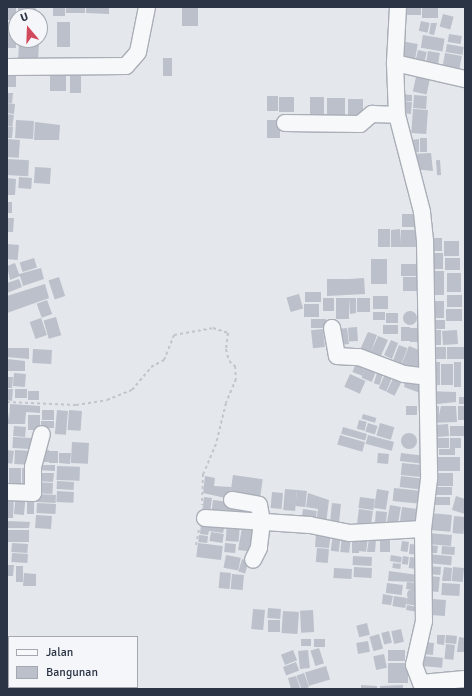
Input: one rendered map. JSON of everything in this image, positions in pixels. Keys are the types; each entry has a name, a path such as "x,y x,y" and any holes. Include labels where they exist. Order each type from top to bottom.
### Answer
{"street":[{"path":"7,67 126,66 138,52 147,7"},
{"path":"398,7 395,63 397,115 422,212 425,241 426,377 429,479 423,529 424,621 414,665 420,686 465,679"},
{"path":"395,63 465,78"},
{"path":"285,123 360,124 372,114 397,115"},
{"path":"332,328 337,356 359,357 404,374 426,377"},
{"path":"7,492 33,493 33,467 42,434"},
{"path":"232,500 257,503 262,522 259,548 253,560"},
{"path":"205,518 310,525 350,533 423,529"}],"path":[{"path":"7,402 76,405 107,400 132,390 151,367 164,360 174,335 213,328 228,333 226,350 228,361 235,366 236,379 226,403 216,444 203,474 201,511 205,518 200,524 196,545"}],"building":[{"path":"7,7 16,7 8,8 7,20"},
{"path":"18,7 36,7 36,8"},
{"path":"53,7 65,7 65,16 53,16"},
{"path":"66,7 85,7 85,13 66,13"},
{"path":"86,7 109,7 109,14 86,13"},
{"path":"182,7 198,7 198,26 182,26"},
{"path":"406,7 421,7 421,15 406,15"},
{"path":"422,7 438,7 438,18 422,18"},
{"path":"443,14 454,17 450,29 440,27"},
{"path":"421,21 430,23 428,33 419,31"},
{"path":"57,22 70,22 70,47 57,47"},
{"path":"431,23 437,23 434,35 429,34"},
{"path":"449,34 462,36 461,44 448,42"},
{"path":"423,35 445,39 442,52 421,48"},
{"path":"401,41 418,44 415,61 398,58"},
{"path":"447,44 464,47 462,55 446,52"},
{"path":"19,48 39,48 38,61 18,60"},
{"path":"418,50 427,52 424,65 415,63"},
{"path":"428,51 440,53 438,67 426,65"},
{"path":"445,53 462,56 459,72 442,69"},
{"path":"163,58 172,58 172,76 163,76"},
{"path":"50,70 66,70 66,91 50,91"},
{"path":"70,71 81,71 81,93 70,93"},
{"path":"417,72 431,75 427,94 413,92"},
{"path":"7,73 16,73 16,87 7,87"},
{"path":"7,93 13,93 12,103 7,103"},
{"path":"399,94 412,95 412,101 399,101"},
{"path":"414,95 427,96 426,109 413,108"},
{"path":"267,96 278,96 278,111 267,111"},
{"path":"279,97 294,97 294,112 279,112"},
{"path":"310,97 324,97 324,123 310,123"},
{"path":"327,98 345,98 345,117 327,117"},
{"path":"348,99 363,99 363,120 348,120"},
{"path":"401,101 412,102 411,114 400,113"},
{"path":"7,103 15,104 14,114 7,113"},
{"path":"413,109 428,110 426,134 411,133"},
{"path":"7,114 14,115 12,127 7,126"},
{"path":"16,120 34,121 33,139 15,138"},
{"path":"267,120 280,120 280,138 267,138"},
{"path":"35,122 60,125 59,140 34,140"},
{"path":"7,127 13,127 12,138 7,138"},
{"path":"420,138 427,138 427,152 420,152"},
{"path":"7,139 20,140 19,158 7,157"},
{"path":"419,139 419,152 413,153 412,140"},
{"path":"431,153 433,171 414,169 413,154"},
{"path":"7,159 29,160 28,176 7,175"},
{"path":"436,160 440,160 441,175 437,175"},
{"path":"35,167 51,168 50,184 34,183"},
{"path":"19,177 32,178 31,189 18,188"},
{"path":"7,178 16,179 15,195 7,195"},
{"path":"7,202 12,202 12,213 7,213"},
{"path":"402,214 415,214 415,227 402,227"},
{"path":"7,218 14,218 13,232 7,232"},
{"path":"378,229 390,229 390,247 378,247"},
{"path":"400,229 401,243 401,230 418,230 419,247 391,247 391,230"},
{"path":"428,238 442,238 442,251 428,251"},
{"path":"444,241 459,241 459,256 444,256"},
{"path":"7,244 19,245 18,260 7,259"},
{"path":"427,253 443,253 443,269 427,269"},
{"path":"34,258 37,268 23,272 20,262"},
{"path":"445,258 460,258 460,270 445,270"},
{"path":"371,259 387,259 387,284 371,284"},
{"path":"15,263 19,274 41,268 44,279 23,286 20,276 10,280 7,266"},
{"path":"401,264 418,264 418,276 401,276"},
{"path":"428,271 444,271 444,295 428,295"},
{"path":"447,273 461,273 461,292 447,292"},
{"path":"59,277 65,296 55,299 49,280"},
{"path":"403,277 419,277 419,291 403,291"},
{"path":"364,278 365,294 327,296 327,279"},
{"path":"19,279 22,287 7,293 7,283"},
{"path":"45,284 49,298 7,313 7,296"},
{"path":"305,292 321,292 321,302 305,302"},
{"path":"299,294 303,308 291,312 287,298"},
{"path":"447,295 462,295 462,307 447,307"},
{"path":"373,296 388,296 388,309 373,309"},
{"path":"323,298 334,298 334,311 323,311"},
{"path":"336,298 349,298 349,319 336,319"},
{"path":"349,298 356,298 356,313 350,314"},
{"path":"357,298 370,298 370,312 357,312"},
{"path":"47,300 52,314 42,318 37,304"},
{"path":"428,301 444,301 444,318 428,318"},
{"path":"304,304 319,304 319,317 304,317"},
{"path":"446,309 462,309 462,321 446,321"},
{"path":"407,311 413,311 417,315 417,321 413,325 407,325 403,321 403,315"},
{"path":"373,312 385,312 385,320 373,320"},
{"path":"386,313 398,313 398,323 386,323"},
{"path":"56,317 61,335 49,339 44,321"},
{"path":"41,318 47,335 36,339 30,322"},
{"path":"311,319 326,319 326,328 311,328"},
{"path":"429,320 445,320 445,329 429,329"},
{"path":"383,325 398,325 398,334 383,334"},
{"path":"357,327 358,341 349,342 348,328"},
{"path":"401,327 410,327 410,341 401,341"},
{"path":"401,327 410,327 410,341 401,341"},
{"path":"347,328 349,344 336,345 334,330"},
{"path":"323,329 325,347 313,348 311,330"},
{"path":"431,330 441,330 441,345 431,345"},
{"path":"457,330 458,344 443,345 442,331"},
{"path":"368,332 377,335 371,352 378,336 388,340 379,360 359,352"},
{"path":"391,340 398,343 392,359 384,355"},
{"path":"399,345 407,348 401,364 393,361"},
{"path":"409,346 426,353 419,370 402,364"},
{"path":"431,347 446,347 446,359 431,359"},
{"path":"447,347 464,347 464,359 447,359"},
{"path":"7,348 29,348 29,359 7,357"},
{"path":"33,349 52,350 51,364 32,363"},
{"path":"358,358 368,362 363,376 352,372"},
{"path":"7,359 25,361 25,371 7,371"},
{"path":"368,362 378,366 372,382 362,378"},
{"path":"432,362 440,362 440,385 432,385"},
{"path":"454,362 461,362 461,387 454,387"},
{"path":"441,364 453,364 453,385 441,385"},
{"path":"379,367 385,369 379,385 374,383"},
{"path":"387,369 394,372 386,391 379,388"},
{"path":"14,373 26,374 25,387 13,386"},
{"path":"396,373 404,377 394,396 386,392"},
{"path":"350,374 366,381 360,394 344,387"},
{"path":"406,376 422,378 420,393 404,387"},
{"path":"7,377 13,377 12,388 7,388"},
{"path":"7,389 13,389 12,401 7,400"},
{"path":"15,389 27,389 27,398 15,398"},
{"path":"28,391 39,391 39,400 28,400"},
{"path":"427,391 456,392 456,402 428,405"},
{"path":"459,397 465,397 465,404 459,404"},
{"path":"7,404 9,420 10,404 40,406 40,413 26,412 25,424 7,424"},
{"path":"406,406 417,406 417,415 406,415"},
{"path":"430,406 439,406 439,415 441,406 456,406 457,422 430,423"},
{"path":"458,406 465,406 465,420 458,420"},
{"path":"42,410 54,410 54,420 42,420"},
{"path":"57,410 68,411 66,435 55,434"},
{"path":"69,410 82,411 81,431 68,430"},
{"path":"363,414 376,418 375,423 362,419"},
{"path":"28,415 40,415 40,430 28,430"},
{"path":"359,420 367,422 365,431 357,429"},
{"path":"41,421 54,421 54,428 41,428"},
{"path":"368,423 378,426 375,435 365,432"},
{"path":"380,423 394,427 391,440 376,435"},
{"path":"448,424 449,436 431,438 430,426"},
{"path":"14,426 26,427 25,437 13,436"},
{"path":"450,426 465,426 465,436 450,436"},
{"path":"343,427 367,434 365,441 341,434"},
{"path":"406,433 412,433 417,438 415,447 412,449 406,449 401,444 401,438"},
{"path":"340,435 365,442 362,452 337,445"},
{"path":"368,435 394,442 392,451 366,444"},
{"path":"13,437 35,438 34,449 12,448"},
{"path":"431,438 449,438 449,448 431,448"},
{"path":"450,438 461,438 461,448 455,448 455,455 439,455 439,449 450,449"},
{"path":"72,442 89,443 88,464 71,463"},
{"path":"7,450 14,451 12,464 7,463"},
{"path":"15,450 34,451 33,465 14,464"},
{"path":"40,450 49,450 49,462 40,462"},
{"path":"49,451 58,451 58,463 49,463"},
{"path":"59,453 71,453 70,464 59,463"},
{"path":"378,453 389,454 388,464 377,463"},
{"path":"401,453 424,456 423,464 400,461"},
{"path":"436,457 460,457 460,471 436,471"},
{"path":"402,463 422,465 421,477 401,475"},
{"path":"38,465 55,465 55,471 37,470"},
{"path":"57,466 80,467 79,481 57,480"},
{"path":"9,468 21,468 21,491 9,491"},
{"path":"22,468 33,468 33,491 22,491"},
{"path":"35,473 54,473 53,482 35,481"},
{"path":"434,473 453,473 453,486 434,486"},
{"path":"233,475 263,479 260,496 231,492"},
{"path":"205,476 215,478 214,486 231,487 230,499 203,493"},
{"path":"401,476 424,479 422,490 400,487"},
{"path":"57,481 74,482 74,490 57,489"},
{"path":"35,482 53,483 52,494 34,493"},
{"path":"436,487 452,487 452,495 436,495"},
{"path":"394,488 422,491 420,504 393,501"},
{"path":"285,489 297,490 295,511 283,510"},
{"path":"377,489 389,491 386,510 374,508"},
{"path":"297,490 307,491 305,507 295,506"},
{"path":"57,491 74,492 73,503 56,502"},
{"path":"272,492 283,493 282,509 271,508"},
{"path":"308,493 329,500 326,524 316,523 318,509 306,507"},
{"path":"7,494 14,494 13,518 7,518"},
{"path":"16,494 26,495 24,515 14,514"},
{"path":"37,494 56,495 56,503 37,502"},
{"path":"27,496 34,496 34,514 27,514"},
{"path":"456,496 465,499 465,514 452,510"},
{"path":"204,497 212,498 210,513 202,512"},
{"path":"360,497 375,499 373,510 358,508"},
{"path":"431,497 450,497 450,505 431,505"},
{"path":"213,500 230,502 228,516 211,514"},
{"path":"230,502 249,504 248,517 229,515"},
{"path":"37,503 56,504 55,514 36,513"},
{"path":"332,503 341,504 339,526 330,525"},
{"path":"390,505 401,507 397,527 387,525"},
{"path":"402,507 417,509 414,526 400,524"},
{"path":"303,509 317,511 315,523 301,521"},
{"path":"359,509 373,511 371,525 357,523"},
{"path":"376,511 387,512 386,524 375,523"},
{"path":"430,513 452,515 450,532 429,530"},
{"path":"36,515 52,516 51,529 35,528"},
{"path":"454,516 465,517 463,534 453,533"},
{"path":"8,521 30,522 29,528 7,528"},
{"path":"227,522 240,523 239,542 226,541"},
{"path":"201,524 225,525 223,533 209,531 208,535 200,534"},
{"path":"242,528 257,529 255,552 238,550"},
{"path":"7,530 29,530 29,542 7,542"},
{"path":"211,532 224,534 222,543 210,541"},
{"path":"316,533 330,533 329,548 315,547"},
{"path":"333,533 341,534 339,552 331,551"},
{"path":"428,533 452,535 451,546 427,544"},
{"path":"199,535 208,536 207,543 198,542"},
{"path":"342,535 351,536 349,553 340,552"},
{"path":"360,536 368,537 366,552 358,551"},
{"path":"352,537 359,537 359,553 352,553"},
{"path":"369,538 376,539 375,552 367,552"},
{"path":"380,538 390,538 390,552 380,552"},
{"path":"402,541 409,542 408,552 401,551"},
{"path":"12,543 28,544 27,553 11,552"},
{"path":"198,543 223,546 221,560 196,557"},
{"path":"225,543 236,544 235,553 224,552"},
{"path":"410,544 420,545 419,555 409,554"},
{"path":"428,545 438,546 437,553 427,553"},
{"path":"442,546 455,547 454,555 441,554"},
{"path":"317,548 329,549 328,563 316,562"},
{"path":"12,553 28,554 27,563 11,562"},
{"path":"427,554 452,556 451,565 426,563"},
{"path":"226,555 241,558 238,571 224,568"},
{"path":"391,555 402,557 401,563 390,561"},
{"path":"353,556 372,557 372,566 353,565"},
{"path":"403,556 409,557 408,565 402,564"},
{"path":"410,557 418,558 417,569 409,568"},
{"path":"242,559 249,561 245,573 238,571"},
{"path":"393,563 401,564 400,569 392,568"},
{"path":"7,565 14,565 13,576 7,576"},
{"path":"16,566 23,566 23,582 16,582"},
{"path":"427,566 441,567 440,575 426,574"},
{"path":"354,567 372,568 371,578 353,577"},
{"path":"444,567 452,568 451,581 442,581"},
{"path":"453,567 464,568 463,582 452,581"},
{"path":"334,568 352,569 351,579 333,578"},
{"path":"389,571 418,575 417,582 388,581"},
{"path":"220,572 231,573 230,589 219,588"},
{"path":"24,573 36,574 36,586 23,586"},
{"path":"232,574 244,575 243,590 231,589"},
{"path":"430,576 440,577 438,592 428,591"},
{"path":"407,582 417,583 415,590 406,589"},
{"path":"387,583 403,585 402,595 386,593"},
{"path":"442,583 460,584 459,596 441,595"},
{"path":"410,589 414,589 416,590 416,598 410,599 407,596 407,592"},
{"path":"383,594 393,596 391,605 382,604"},
{"path":"394,596 407,598 405,608 392,606"},
{"path":"407,598 418,600 417,606 406,604"},
{"path":"432,599 446,600 445,616 431,615"},
{"path":"407,605 418,607 417,612 406,610"},
{"path":"268,608 281,609 280,619 267,618"},
{"path":"253,609 265,610 263,630 251,629"},
{"path":"313,610 314,632 301,633 300,611"},
{"path":"283,611 299,612 297,634 281,633"},
{"path":"268,620 280,620 280,632 268,632"},
{"path":"367,623 370,635 359,637 356,626"},
{"path":"401,629 404,642 394,644 391,631"},
{"path":"389,631 392,643 384,645 381,633"},
{"path":"379,634 383,648 374,651 369,637"},
{"path":"437,635 445,635 444,645 437,644"},
{"path":"446,635 457,636 456,644 445,643"},
{"path":"459,637 465,638 465,652 457,652"},
{"path":"301,639 311,639 311,646 301,646"},
{"path":"314,639 325,639 325,647 314,647"},
{"path":"368,641 370,652 358,654 356,643"},
{"path":"422,642 434,643 433,655 421,654"},
{"path":"446,644 455,645 453,660 444,659"},
{"path":"319,648 324,663 315,666 310,651"},
{"path":"293,650 297,660 285,665 281,655"},
{"path":"308,650 310,668 300,669 298,651"},
{"path":"388,650 405,650 405,661 388,661"},
{"path":"384,654 387,668 376,670 373,656"},
{"path":"422,656 443,658 442,668 421,666"},
{"path":"296,662 299,670 286,675 283,667"},
{"path":"388,663 408,663 408,671 388,671"},
{"path":"326,666 330,679 309,686 305,672"},
{"path":"388,671 408,671 408,683 388,683"},
{"path":"304,673 309,687 301,689 296,676"},
{"path":"296,676 300,688 291,689 288,678"},
{"path":"361,685 377,686 377,689 361,689"},
{"path":"403,685 403,689 380,689 380,686"}]}
